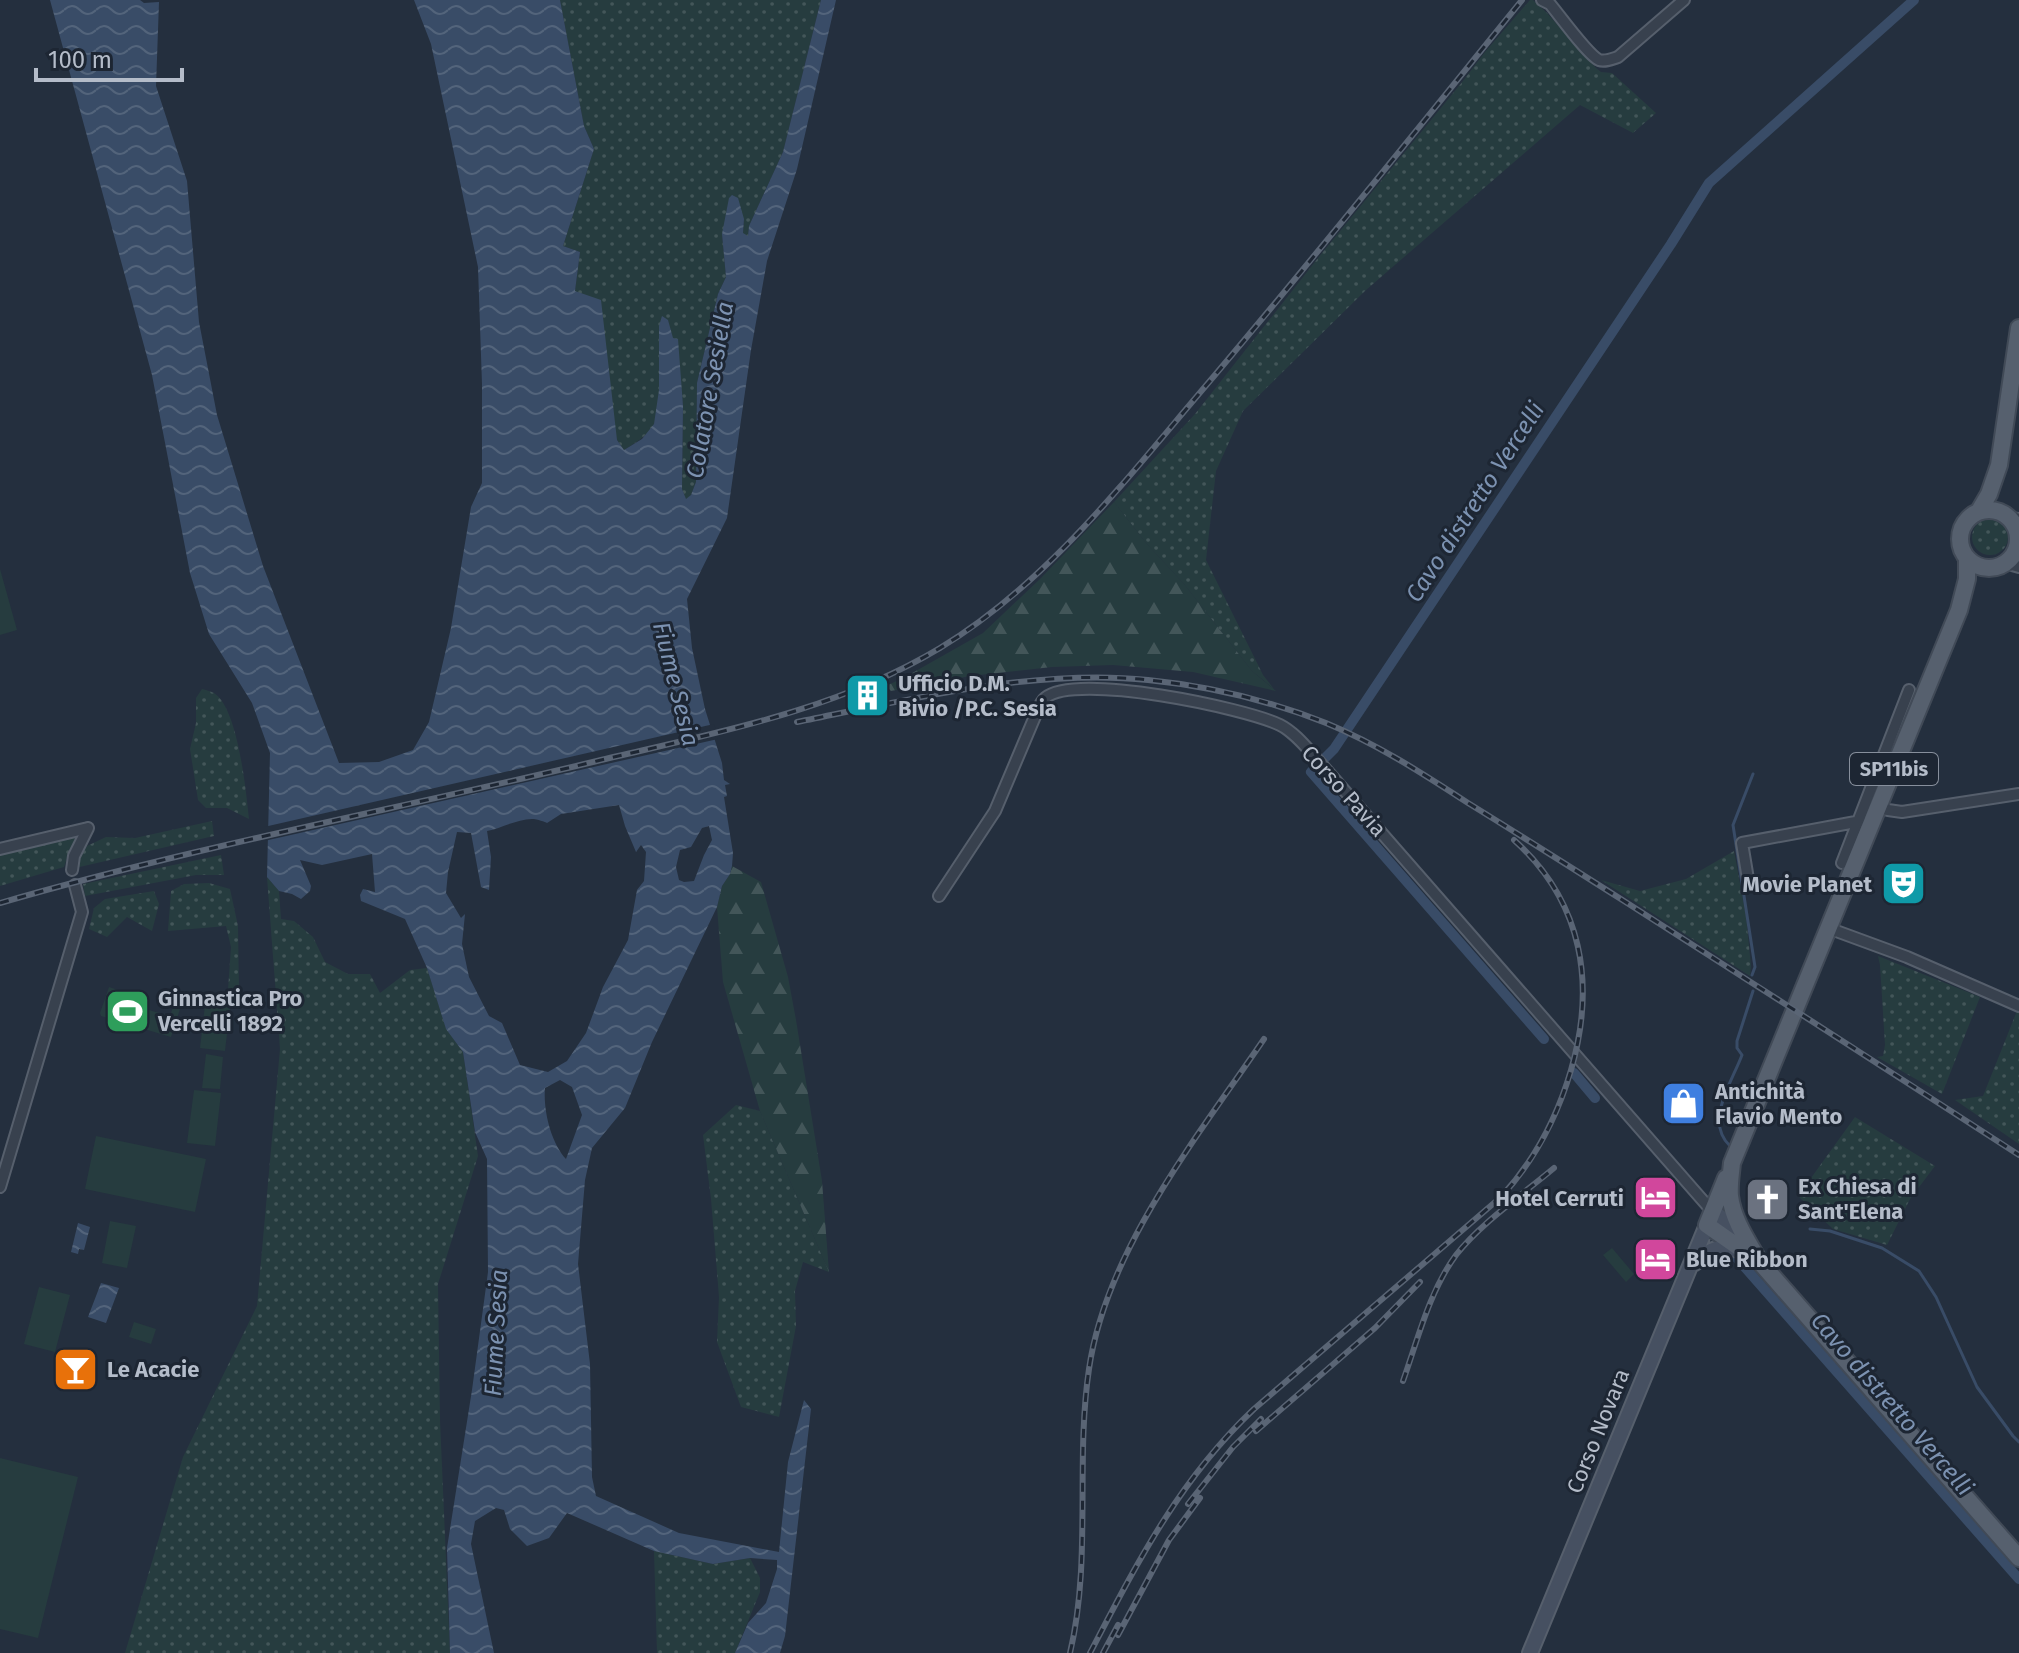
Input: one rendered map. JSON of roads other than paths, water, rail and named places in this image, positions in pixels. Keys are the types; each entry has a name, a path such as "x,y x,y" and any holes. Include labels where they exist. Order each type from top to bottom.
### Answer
{"main road":[{"name":"SP11bis","path":"2015,529 2000,495 1999,465 2019,328"},
{"name":"SP11bis","path":"1732,1163 1828,928 1870,815 1959,610 1967,579 1967,559 1962,551 1960,532 1989,494 1999,465"},
{"path":"1967,559 1987,568 2012,565 2015,529 1996,511 1979,511"},
{"name":"SP11bis","path":"1959,610 1987,568"},
{"path":"1732,1163 1730,1193 1742,1241"},
{"name":"Corso Novara","path":"1530,1653 1732,1163"},
{"path":"1710,1218 1742,1241 2019,1558"},
{"path":"1689,1269 1706,1252 1742,1241"}],"street":[{"path":"1542,0 1550,4 1589,52 1599,60 1608,60 1618,57 1684,0"},
{"name":"Corso Pavia","path":"939,896 995,811 1044,698 1089,688 1117,690 1222,707 1261,717 1283,727 1320,762 1710,1218"},
{"path":"1842,863 1870,815 1909,690"},
{"path":"1748,879 1742,843 1888,810 1902,812 2018,792"},
{"path":"0,849 88,828 74,856 72,870"},
{"path":"0,1187 82,912 75,885"},
{"path":"1828,928 1907,957 2019,1006"}],"water":[{"path":"50,0 159,2 156,86 187,181 199,322 217,415 263,566 339,763 379,762 413,750 429,722 451,628 471,507 482,483 478,267 431,44 414,0 560,0 584,126 594,149 563,246 580,252 575,291 601,300 617,440 624,450 642,439 654,424 659,390 659,326 662,316 668,320 673,338 678,339 683,406 682,489 686,499 696,482 697,383 718,294 726,277 722,234 729,198 732,195 738,198 744,219 743,233 748,236 749,226 783,152 821,0 836,0 797,169 767,261 727,518 687,599 692,648 705,709 722,763 724,780 730,784 725,785 727,796 724,797 733,853 732,866 722,886 717,907 652,1042 625,1108 592,1148 585,1180 578,1264 590,1364 592,1477 596,1496 679,1533 779,1552 788,1462 804,1400 811,1409 785,1636 780,1653 735,1653 748,1623 766,1603 777,1560 750,1558 713,1564 654,1551 567,1513 549,1538 527,1546 510,1529 504,1510 496,1508 475,1521 471,1544 494,1653 450,1653 447,1548 488,1272 487,1159 475,1132 463,1052 446,1029 427,968 405,919 361,901 363,889 375,892 372,854 322,865 300,860 311,886 301,899 279,891 267,877 270,753 252,703 209,634 190,573 152,375","holes":["619,805 636,852 641,845 646,852 644,881 637,890 628,940 603,987 586,1033 567,1061 548,1072 520,1065 502,1023 489,1016 469,977 462,944 465,914 461,918 446,893 457,832 471,833 481,887 489,890 491,857 487,831 528,819 547,823 561,814","709,826 712,840 694,881 679,880 676,867 680,850 691,847 702,828","560,1080 572,1087 582,1115 566,1159 549,1126 545,1088"]},
{"path":"78,1223 90,1227 84,1250 79,1249 78,1254 71,1252"},
{"path":"101,1283 119,1288 106,1323 88,1317"}],"waterway":[{"name":"Cavo distretto Vercelli","path":"1544,1039 1311,772 1334,749 1709,183 1914,0"},
{"path":"1752,975 1755,967 1733,825 1753,774"},
{"path":"1730,1146 1723,1136 1720,1114 1742,1055 1737,1041 1753,991"},
{"name":"Cavo distretto Vercelli","path":"1574,1073 1595,1098"},
{"path":"1810,1229 1830,1231 1882,1248 1919,1271 1936,1297 1977,1387 2019,1442"},
{"name":"Cavo distretto Vercelli","path":"1735,1256 2019,1579"}],"railway":[{"path":"0,903 223,846 730,730 859,688 940,648 1013,595 1047,565 1110,499 1280,297 1522,0"},
{"path":"797,722 972,688 1061,678 1105,677 1216,690 1304,715 1363,740 1416,770 2019,1155"},
{"path":"1090,1653 1162,1524 1203,1464 1227,1436 1254,1409 1501,1197 1544,1138 1559,1105 1579,1038 1582,976 1578,946 1556,890 1514,840"},
{"path":"1070,1653 1080,1583 1085,1404 1099,1325 1114,1281 1158,1196 1264,1039"},
{"path":"1403,1381 1431,1300 1456,1255 1489,1221 1554,1168"},
{"path":"1256,1431 1375,1328 1420,1282"},
{"path":"1188,1504 1233,1447 1261,1419"},
{"path":"1118,1635 1169,1540 1200,1498"},
{"path":"1103,1653 1118,1625"}],"place":[{"name":"Ufficio D.M. Bivio /P.C. Sesia","path":"867,696"},
{"name":"Movie Planet","path":"1903,884"},
{"name":"Ginnastica Pro Vercelli 1892","path":"127,1011"},
{"name":"Antichità Flavio Mento","path":"1684,1104"},
{"name":"Hotel Cerruti","path":"1655,1198"},
{"name":"Ex Chiesa di Sant'Elena","path":"1767,1199"},
{"name":"Blue Ribbon","path":"1655,1259"},
{"name":"Le Acacie","path":"76,1369"}],"water label":[{"name":"Colatore Sesiella","path":"710,390"},
{"name":"Fiume Sesia","path":"676,684"},
{"name":"Fiume Sesia","path":"496,1333"}]}
